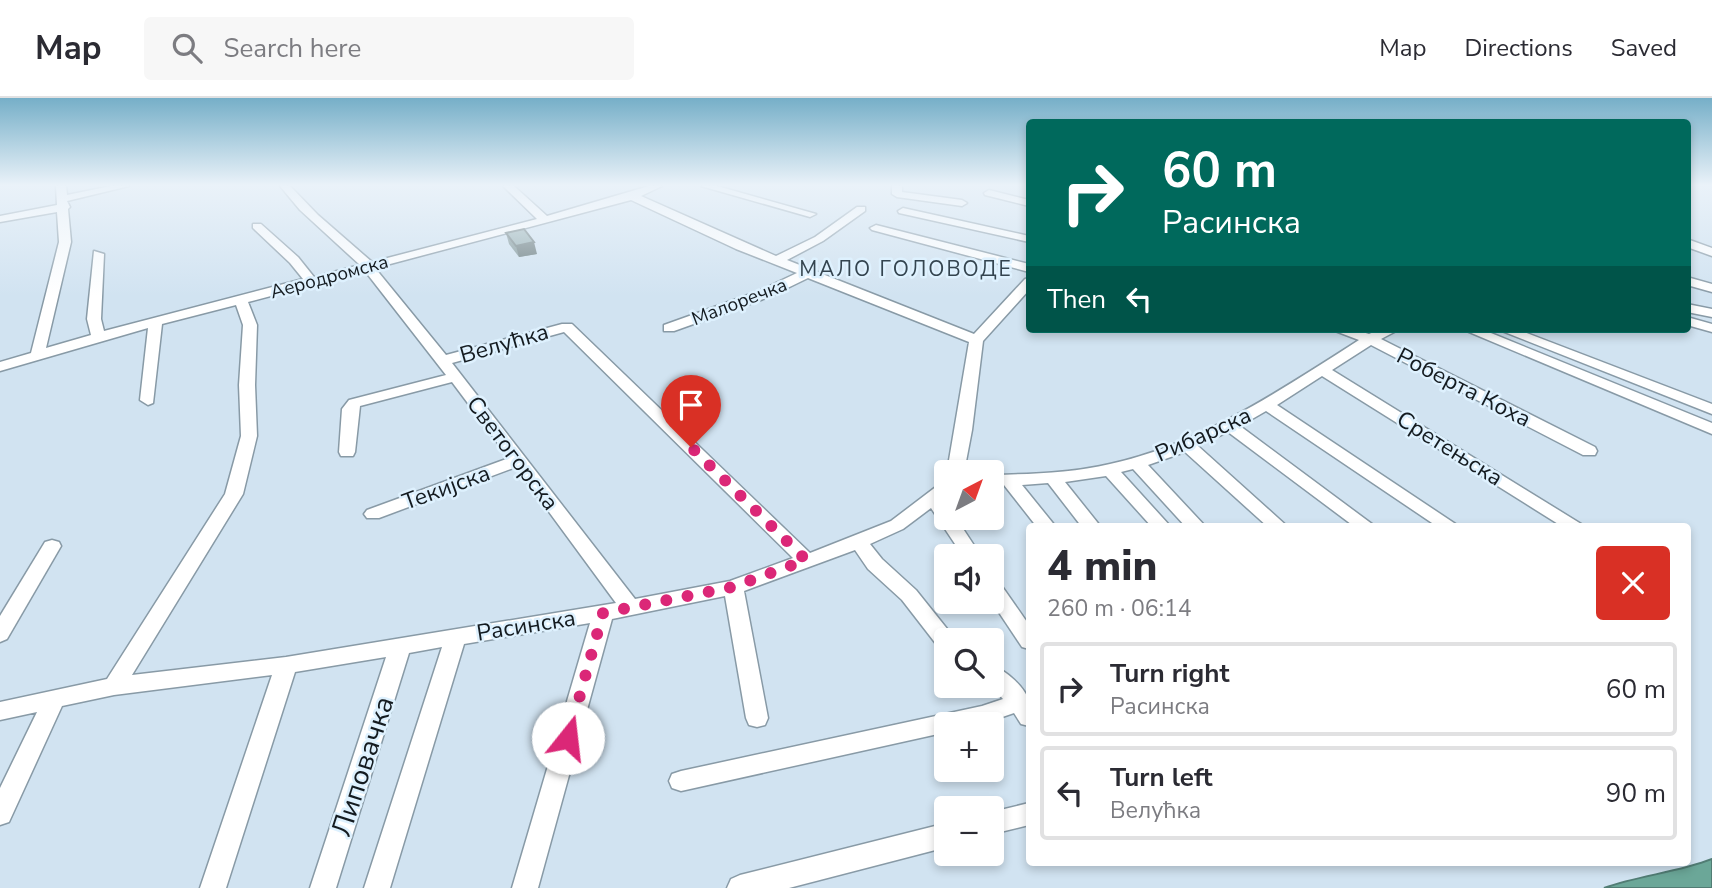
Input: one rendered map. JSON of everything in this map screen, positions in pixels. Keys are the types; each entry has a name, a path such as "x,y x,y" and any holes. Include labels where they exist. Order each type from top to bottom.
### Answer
{"street":[{"path":"38,354 65,242 64,223"},
{"name":"Светогорска","path":"320,223 352,248 368,265 631,608"},
{"name":"Аеродромска","path":"1,367 98,337 534,223"},
{"path":"692,223 776,261 976,340"},
{"path":"776,261 819,239 842,223"},
{"path":"957,223 1026,238"},
{"path":"257,226 294,260 311,281"},
{"path":"876,228 1026,267"},
{"path":"1691,244 1712,252"},
{"path":"97,254 94,319 98,337"},
{"name":"Малоречка","path":"669,328 764,294 808,273"},
{"path":"1691,282 1712,288"},
{"path":"958,460 976,340 1026,285"},
{"path":"114,686 234,494 249,436 247,386 250,325 240,299"},
{"path":"1691,309 1712,313"},
{"path":"148,400 155,322"},
{"path":"1691,322 1712,328"},
{"name":"Велућка","path":"442,361 567,327 806,560"},
{"name":"Роберта Коха","path":"1350,333 1370,339 1589,451"},
{"name":"Рибарска","path":"1004,480 1053,479 1110,470 1188,445 1230,425 1384,333"},
{"path":"1479,333 1712,429"},
{"path":"1514,333 1712,409"},
{"name":"Сретењска","path":"1322,370 1571,523"},
{"path":"347,452 350,409 354,403 455,377"},
{"path":"1266,404 1445,523"},
{"path":"1230,425 1362,523"},
{"path":"1188,445 1275,523"},
{"name":"Текијска","path":"373,514 519,460"},
{"path":"1136,462 1193,523"},
{"path":"1110,470 1158,523"},
{"path":"1053,479 1088,523"},
{"path":"1004,483 1043,523"},
{"name":"Расинска","path":"0,710 114,686 286,665 603,613 733,587 859,542 897,525 934,497"},
{"path":"859,542 875,564 909,595 935,628"},
{"path":"0,634 52,546"},
{"path":"733,587 757,718"},
{"path":"1004,604 1026,637"},
{"path":"525,888 603,613"},
{"name":"Расинска","path":"377,888 456,636"},
{"name":"Липовачка","path":"323,888 401,645"},
{"path":"213,888 286,665"},
{"path":"681,781 983,715 1023,710 1004,684"},
{"path":"0,814 54,700"},
{"path":"1004,820 1026,815"},
{"path":"740,888 934,838"}],"shaded area":[{"path":"1712,859 1712,888 1604,888 1685,868"}],"building":[{"path":"524,229 534,242 516,246 506,233"}],"district":[{"name":"МАЛО ГОЛОВОДЕ","path":"906,269"}],"route":[{"path":"568,738 603,613 733,587 806,560 691,447"}]}
